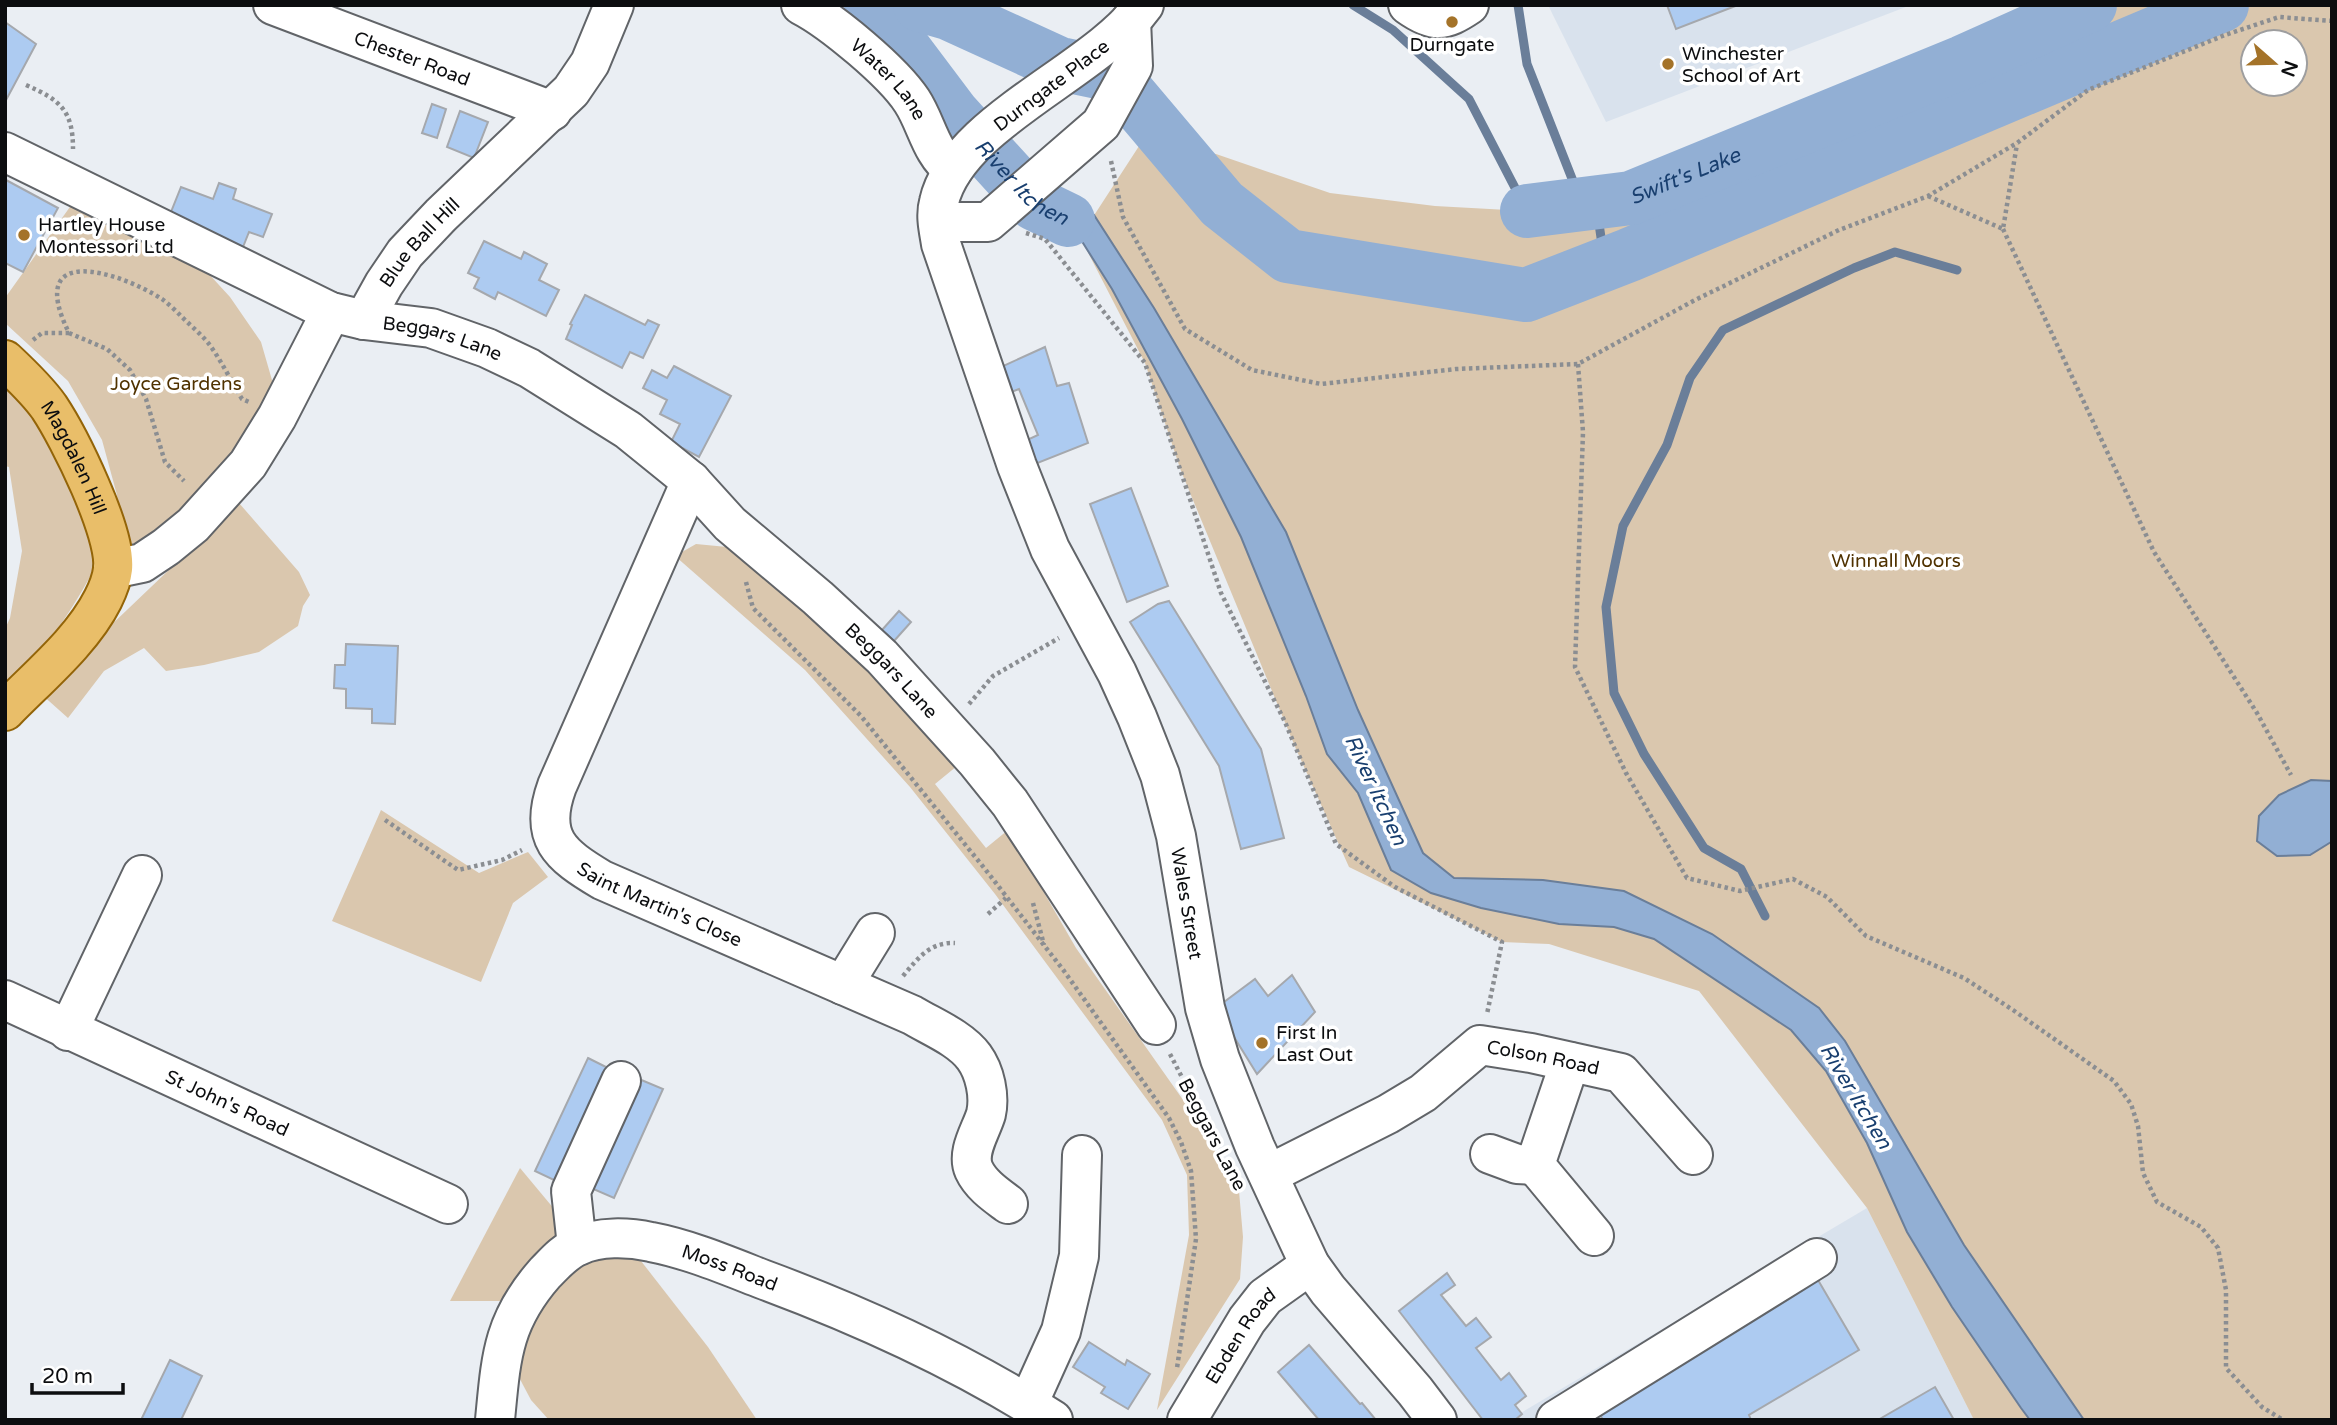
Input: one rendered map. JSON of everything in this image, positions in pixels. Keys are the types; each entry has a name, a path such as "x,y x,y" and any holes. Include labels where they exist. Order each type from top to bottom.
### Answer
{"main road":[{"name":"Magdalen Hill","path":"15,352 74,450 102,515 112,550 113,569"},
{"path":"5,711 88,625 104,597 113,569"}],"street":[{"name":"Chester Road","path":"273,5 552,111"},
{"name":"Blue Ball Hill","path":"113,569 142,563 193,525 248,464 277,417 348,316 384,284 405,253 441,215 571,91 590,63 614,5"},
{"name":"Water Lane","path":"801,5 824,20 887,71 911,100 937,153 956,167"},
{"path":"1408,5 1423,16 1449,18 1469,5"},
{"name":"Durngate Place","path":"980,359 941,244 939,202 956,167 1001,121 1093,54 1137,13"},
{"name":"Durngate Place","path":"938,222 988,222 1101,124 1133,65 1137,13"},
{"name":"Beggars Lane","path":"5,152 348,316 431,328 459,337 529,368 628,430 691,481 730,524 818,598 882,657 948,728 1010,803 1156,1025"},
{"name":"Wales Street","path":"980,359 1017,466 1051,549 1087,622 1122,684 1160,775 1177,836 1205,1008 1220,1059 1269,1174 1310,1265 1437,1420"},
{"path":"551,835 552,799 556,786 691,481"},
{"path":"5,691 53,662"},
{"name":"Saint Martin's Close","path":"551,835 564,854 602,880 880,1001 960,1043 974,1057 987,1092 986,1113 975,1142 973,1168 986,1187 1008,1204"},
{"path":"68,1031 142,875"},
{"path":"843,985 875,933"},
{"name":"St John's Road","path":"9,1012 68,1031 448,1204"},
{"name":"Colson Road","path":"1269,1174 1423,1093 1480,1045 1620,1073 1693,1155"},
{"path":"1535,1165 1570,1062"},
{"path":"577,1246 570,1191 621,1081"},
{"path":"1490,1154 1517,1164 1535,1165 1594,1236"},
{"path":"1040,1412 1079,1256 1082,1155"},
{"name":"Moss Road","path":"495,1420 504,1343 515,1314 558,1258 577,1246 597,1240 614,1239 650,1242 734,1268 870,1323 1040,1412"},
{"path":"1556,1420 1817,1258"},
{"name":"Ebden Road","path":"1196,1416 1247,1320 1265,1297 1310,1265"}],"path":[{"path":"1101,124 1123,218 1185,329 1252,370 1321,384 1456,369 1578,364 1695,300 1827,236 1928,196 2017,143 2088,90 2225,35 2279,17 2332,21"},
{"path":"26,85 65,109 72,126 73,149 60,179"},
{"path":"2017,143 2003,229 2154,552 2257,713 2291,775"},
{"path":"1928,196 2003,229"},
{"path":"1045,239 1145,363 1222,593 1285,722 1336,844 1395,887 1502,942 1480,1045"},
{"path":"69,333 56,300 60,284 67,275 79,270 119,276 164,300 208,343 242,399 271,411 277,417"},
{"path":"15,352 42,333 69,333 107,349 130,370 146,399 165,462 184,481"},
{"path":"1578,364 1583,432 1575,667 1626,773 1687,878 1740,891 1793,879 1827,897 1866,936 1964,978 2114,1081 2131,1104 2138,1126 2143,1173 2157,1202 2201,1227 2218,1248 2226,1290 2226,1368 2262,1407 2283,1420"},
{"path":"743,572 753,608 861,716 1064,971 1169,1118 1191,1171 1196,1239 1177,1369 1196,1416"},
{"path":"948,728 993,676 1087,622"},
{"path":"385,820 458,870 502,860 551,835"},
{"path":"988,914 1006,898"},
{"path":"880,1001 924,952 941,943 955,943"},
{"name":"Beggars Lane","path":"1156,1025 1209,1130"}],"shaded area":[{"name":"Winchester School of Art","path":"1548,5 1911,5 1606,122"},
{"path":"1867,1208 1974,1420 1509,1420"}],"green space":[{"name":"Winnall Moors","path":"2090,5 2332,5 2332,1420 1974,1420 1867,1208 1699,991 1549,944 1502,942 1349,867 1296,749 1181,471 1145,363 1080,237 1141,143 1216,154 1330,193 1435,206 1527,211 1631,198 1963,62"},
{"name":"Joyce Gardens","path":"82,190 208,273 230,297 261,342 274,387 188,522 121,555 117,495 102,440 68,381 5,323 5,298"},
{"path":"5,385 33,410 72,478 97,564 57,629 34,657 5,684 5,629 10,618 22,551 9,467 5,466"},
{"path":"239,503 299,572 310,595 303,606 298,626 259,652 166,671 144,648 104,671 68,718 40,693"},
{"path":"696,544 727,547 769,580 870,671 957,766 935,784 986,848 1008,830 1076,948 1193,1114 1239,1191 1243,1237 1240,1279 1157,1410 1189,1235 1187,1175 1162,1120 995,894 910,787 805,670 675,556"},
{"path":"381,810 479,873 528,852 548,877 513,903 481,982 332,921"},
{"path":"520,1168 555,1210 558,1238 509,1301 450,1301"},
{"path":"621,1249 641,1261 708,1347 757,1420 549,1420 531,1400 513,1366 540,1299 562,1272"}],"water":[{"path":"1042,184 1068,192 1094,215 1154,308 1286,532 1358,710 1423,853 1454,878 1543,880 1624,891 1712,934 1819,1008 1845,1041 1964,1245 2084,1420 2030,1420 1952,1307 1907,1232 1867,1143 1826,1071 1791,1030 1654,939 1614,927 1559,924 1481,908 1431,893 1391,870 1358,793 1327,754 1241,537 1182,419 1112,289 1071,224 1014,211"},
{"path":"2311,780 2332,781 2331,842 2310,855 2277,856 2257,841 2259,816 2279,795"}],"building":[{"path":"1667,5 1738,5 1676,29"},
{"path":"5,22 36,44 5,102"},
{"path":"432,104 446,109 437,138 422,133"},
{"path":"460,111 488,122 474,158 447,147"},
{"name":"Hartley House Montessori Ltd","path":"6,180 58,208 23,272 5,263"},
{"path":"219,183 236,189 233,199 272,214 263,237 249,232 241,252 167,222 181,187 213,199"},
{"path":"484,241 521,259 524,252 547,264 539,280 559,290 546,316 498,292 495,299 474,288 479,278 468,273"},
{"path":"585,295 645,325 648,320 659,325 643,358 630,352 622,368 566,339 572,325 570,324"},
{"path":"1045,347 1057,386 1069,383 1088,443 1035,464 1027,440 1038,435 1019,389 1009,393 1001,367"},
{"path":"674,366 731,396 699,457 671,442 680,424 660,414 667,400 643,388 652,370 667,378"},
{"path":"1131,488 1168,586 1127,602 1090,504"},
{"path":"1169,601 1261,749 1284,838 1241,849 1219,766 1130,622 1158,604"},
{"path":"899,611 911,622 894,641 882,630"},
{"path":"346,644 398,646 395,724 372,723 372,709 346,708 346,689 334,688 335,665 345,665"},
{"name":"First In Last Out","path":"1292,975 1315,1012 1257,1074 1216,1008 1255,979 1268,996"},
{"path":"588,1058 610,1069 556,1181 535,1171"},
{"path":"639,1079 663,1089 614,1198 591,1188"},
{"path":"1447,1273 1455,1285 1441,1295 1466,1326 1476,1318 1491,1337 1476,1348 1501,1380 1509,1373 1526,1396 1515,1405 1522,1414 1515,1420 1483,1420 1399,1311"},
{"path":"1818,1280 1859,1350 1749,1415 1751,1420 1603,1420 1598,1411"},
{"path":"1089,1342 1125,1365 1127,1360 1150,1374 1128,1409 1101,1393 1105,1387 1073,1367"},
{"path":"1309,1345 1376,1420 1319,1420 1278,1372"},
{"path":"170,1360 202,1376 181,1420 141,1420"},
{"path":"1935,1387 1954,1420 1878,1420"}],"waterway":[{"name":"River Itchen","path":"871,5 953,114 1035,204 1068,220"},
{"path":"920,5 948,13 1060,64 1113,75 1222,204 1288,256 1526,295 1629,255 2222,5"},
{"name":"Swift's Lake","path":"1353,5 1393,30 1469,99 1527,211"},
{"path":"1518,5 1527,64 1582,204"},
{"name":"Swift's Lake","path":"1527,211 1631,198 1963,62 2090,5"},
{"path":"1596,203 1605,265"},
{"path":"1765,916 1741,869 1704,848 1644,754 1614,693 1606,607 1623,526 1667,445 1690,378 1723,330 1854,268 1895,252 1957,270"}],"place":[{"name":"Durngate","path":"1452,22"},
{"name":"Winchester School of Art","path":"1668,64"},
{"name":"Hartley House Montessori Ltd","path":"24,235"},
{"name":"First In Last Out","path":"1262,1043"}]}
